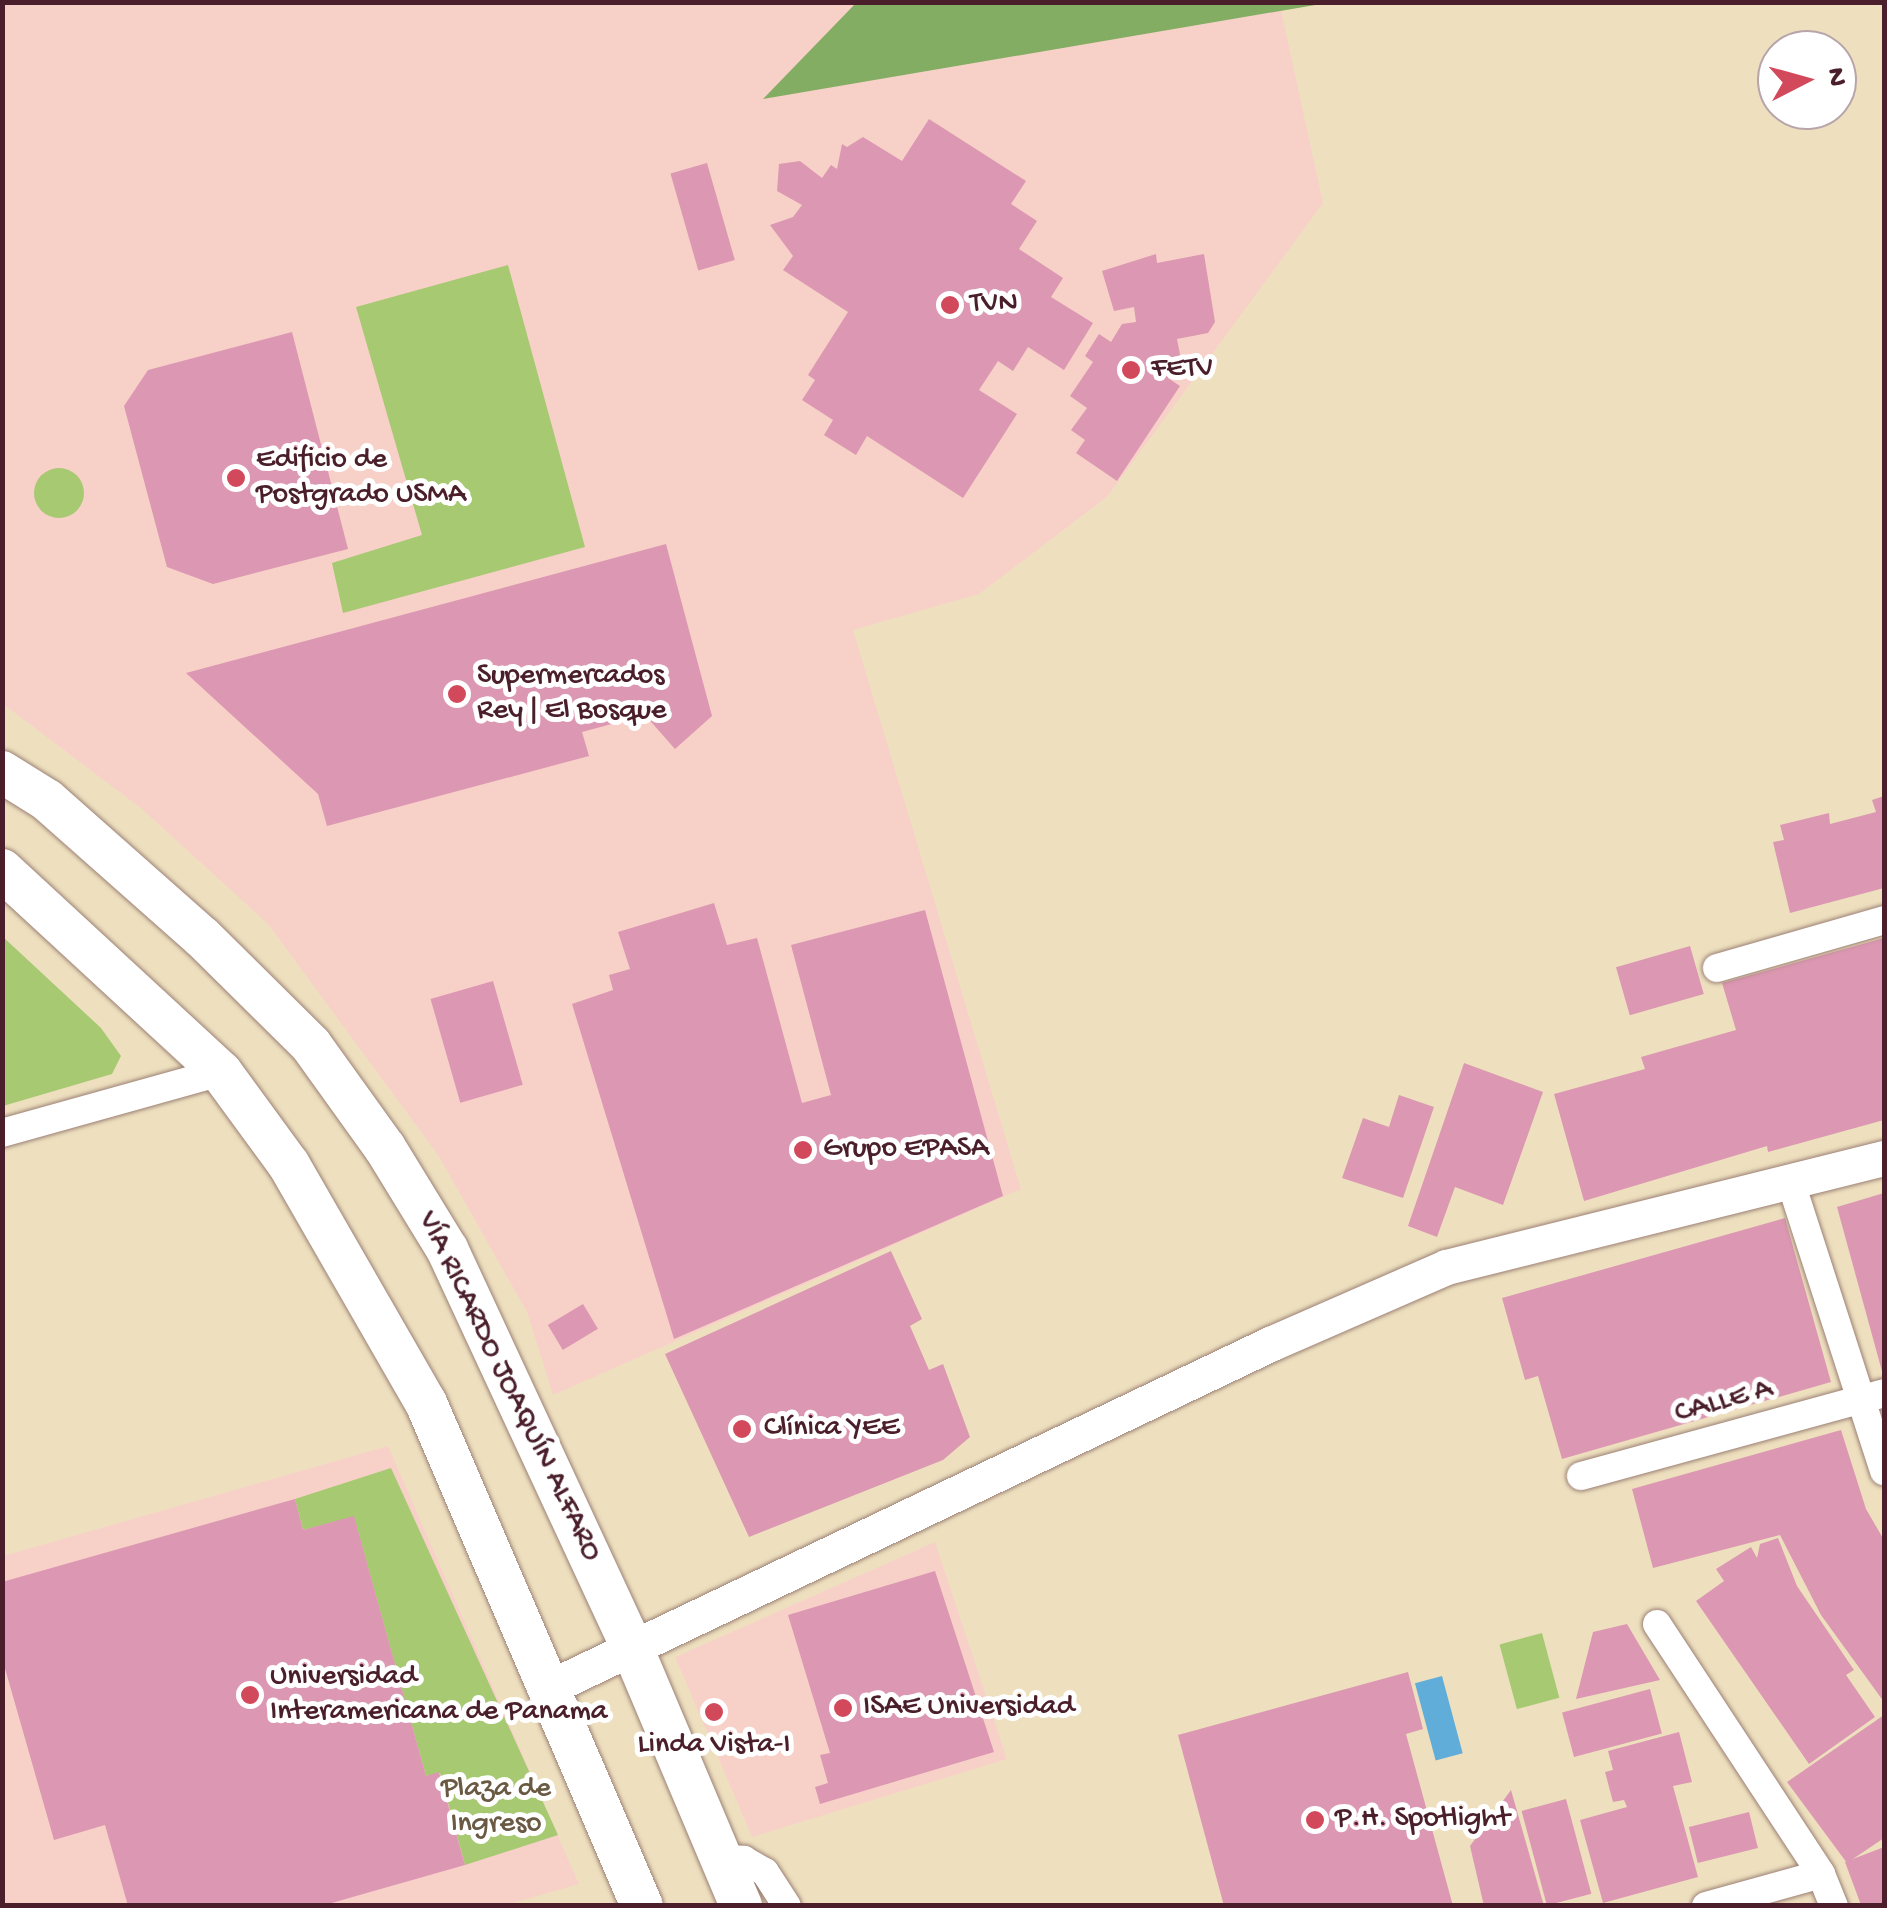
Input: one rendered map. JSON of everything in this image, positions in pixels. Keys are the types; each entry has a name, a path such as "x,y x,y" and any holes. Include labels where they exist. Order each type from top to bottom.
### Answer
{"main road":[{"name":"VÍA RICARDO JOAQUÍN ALFARO","path":"2,772 47,800 202,937 311,1046 374,1133 447,1249 633,1650 741,1906"},
{"path":"2,870 221,1072 289,1165 426,1402 642,1906"}],"street":[{"path":"1717,968 1884,920"},
{"path":"2,1132 221,1072"},
{"path":"548,1688 1241,1358 1446,1267 1884,1158"},
{"path":"1791,1183 1873,1396 1884,1470"},
{"name":"CALLE A","path":"1582,1476 1873,1396"},
{"path":"1658,1624 1820,1874 1834,1906"},
{"path":"720,1860 744,1860 765,1872 787,1906"},
{"path":"1706,1906 1820,1874"}],"shaded area":[{"path":"2,3 1327,3 1281,10 1323,203 1107,497 979,594 853,630 1021,1189 553,1395 527,1312 438,1155 268,924 142,809 3,704"},
{"name":"Universidad Interamericana de Panama","path":"388,1446 579,1884 503,1906 3,1906 3,1556"},
{"name":"ISAE Universidad","path":"935,1542 1007,1759 752,1837 675,1657"}],"green space":[{"path":"856,2 1327,3 763,99"},
{"path":"508,265 585,547 343,613 332,563 422,535 356,307"},
{"path":"59,468 77,475 84,493 77,511 59,518 41,511 34,493 41,475"},
{"path":"2,936 101,1028 121,1056 112,1074 3,1106"},
{"name":"Plaza de Ingreso","path":"391,1468 558,1835 465,1865 440,1773 426,1776 354,1517 303,1530 295,1499"},
{"path":"1542,1633 1559,1698 1517,1709 1499,1644"}],"water":[{"path":"1442,1676 1463,1753 1436,1761 1415,1683"}],"building":[{"name":"TVN","path":"929,119 1026,181 1011,204 1037,221 1019,249 1063,278 1051,297 1093,323 1064,370 1028,347 1013,371 998,361 979,390 1017,414 963,498 867,436 856,455 824,435 833,420 802,400 815,380 808,375 848,312 783,270 793,256 770,225 793,217 802,205 777,191 779,164 800,161 822,178 831,165 837,169 842,144 847,147 863,137 902,161"},
{"path":"707,163 735,260 698,271 670,173"},
{"name":"FETV","path":"1156,254 1157,263 1204,254 1215,322 1208,333 1177,339 1181,359 1168,378 1180,386 1117,481 1076,453 1085,440 1071,430 1087,408 1070,396 1093,362 1085,356 1099,334 1111,342 1122,324 1136,322 1134,307 1114,311 1102,271"},
{"name":"Edificio de Postgrado USMA","path":"292,332 348,549 213,584 167,567 124,406 148,370"},
{"name":"Supermercados Rey | El Bosque","path":"666,544 712,716 675,749 645,715 582,732 589,756 327,826 318,794 186,673"},
{"path":"1884,796 1884,888 1790,913 1773,842 1784,840 1780,825 1829,813 1830,824 1876,812 1872,800"},
{"name":"Grupo EPASA","path":"714,903 727,945 757,938 802,1103 831,1095 791,945 925,910 1003,1196 674,1339 572,1004 613,990 609,975 630,969 618,932"},
{"path":"1884,938 1884,1120 1768,1152 1767,1146 1584,1201 1554,1094 1645,1069 1641,1057 1736,1030 1722,983"},
{"path":"1690,946 1704,994 1630,1015 1616,967"},
{"path":"493,981 523,1085 460,1103 431,999"},
{"path":"1464,1063 1543,1092 1503,1205 1455,1187 1437,1237 1408,1226"},
{"path":"1399,1095 1434,1107 1403,1198 1342,1178 1363,1118 1389,1127"},
{"path":"1884,1193 1884,1375 1883,1375 1837,1207"},
{"path":"1785,1218 1831,1382 1562,1459 1538,1376 1525,1380 1502,1298"},
{"path":"891,1251 922,1319 910,1326 929,1370 943,1364 970,1437 943,1460 749,1537 665,1354"},
{"path":"583,1304 598,1329 563,1350 548,1325"},
{"path":"1841,1430 1866,1509 1884,1540 1884,1702 1821,1615 1780,1535 1653,1568 1632,1489"},
{"name":"Universidad Interamericana de Panama","path":"295,1499 303,1530 354,1516 426,1776 439,1772 465,1865 321,1906 128,1906 105,1825 54,1840 2,1658 2,1582"},
{"path":"1778,1538 1797,1586 1854,1670 1846,1675 1875,1717 1809,1764 1696,1601 1724,1581 1716,1569 1751,1547 1757,1558 1760,1544"},
{"path":"935,1571 994,1752 820,1804 815,1787 828,1783 820,1755 830,1753 788,1615"},
{"path":"1627,1624 1660,1680 1576,1699 1593,1632"},
{"name":"P.H. Spotlight","path":"1408,1672 1423,1729 1406,1734 1453,1906 1224,1906 1178,1735"},
{"path":"1650,1689 1662,1733 1574,1757 1562,1713"},
{"path":"1884,1715 1884,1838 1847,1863 1787,1782"},
{"path":"1679,1732 1692,1782 1673,1786 1698,1877 1603,1903 1580,1820 1627,1807 1624,1800 1613,1802 1605,1772 1613,1770 1608,1751"},
{"path":"1511,1790 1544,1906 1484,1906 1470,1846"},
{"path":"1566,1799 1591,1894 1547,1906 1522,1811"},
{"path":"1749,1812 1758,1848 1698,1863 1689,1827"},
{"path":"1884,1847 1884,1906 1861,1905 1845,1862"}],"place":[{"name":"TVN","path":"950,305"},
{"name":"FETV","path":"1131,370"},
{"name":"Edificio de Postgrado USMA","path":"236,478"},
{"name":"Supermercados Rey | El Bosque","path":"457,694"},
{"name":"Grupo EPASA","path":"803,1150"},
{"name":"Clínica YEE","path":"742,1429"},
{"name":"Universidad Interamericana de Panama","path":"250,1695"},
{"name":"ISAE Universidad","path":"843,1708"},
{"name":"Linda Vista-I","path":"714,1712"},
{"name":"P.H. Spotlight","path":"1315,1820"}]}
